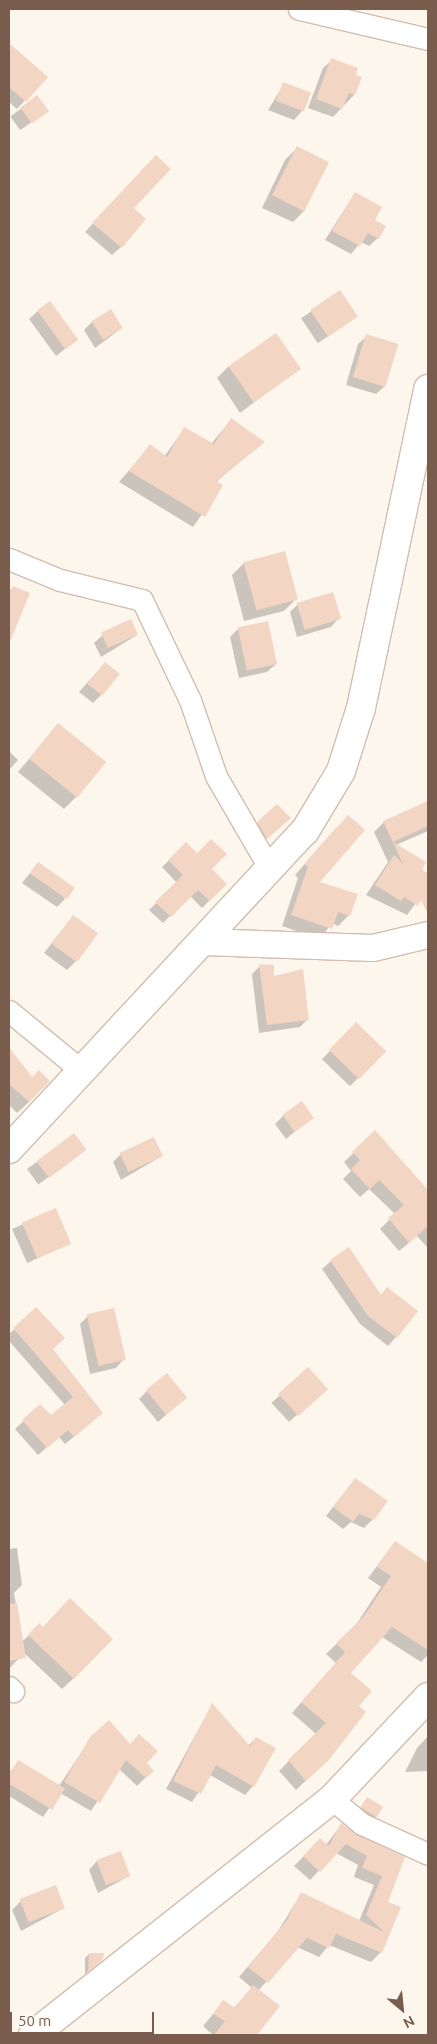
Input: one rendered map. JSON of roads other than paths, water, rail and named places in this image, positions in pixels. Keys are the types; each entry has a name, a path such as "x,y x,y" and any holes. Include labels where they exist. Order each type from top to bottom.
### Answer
{"main road":[{"path":"9,1148 305,831 341,771 361,708 428,389"},
{"path":"33,2035 332,1798 428,1696"}],"street":[{"path":"298,9 428,39"},
{"path":"9,559 60,580 142,600 190,700 216,776 270,869"},
{"path":"203,942 373,948 428,935"},
{"path":"9,1011 82,1071"},
{"path":"332,1798 362,1824 428,1854"}]}
